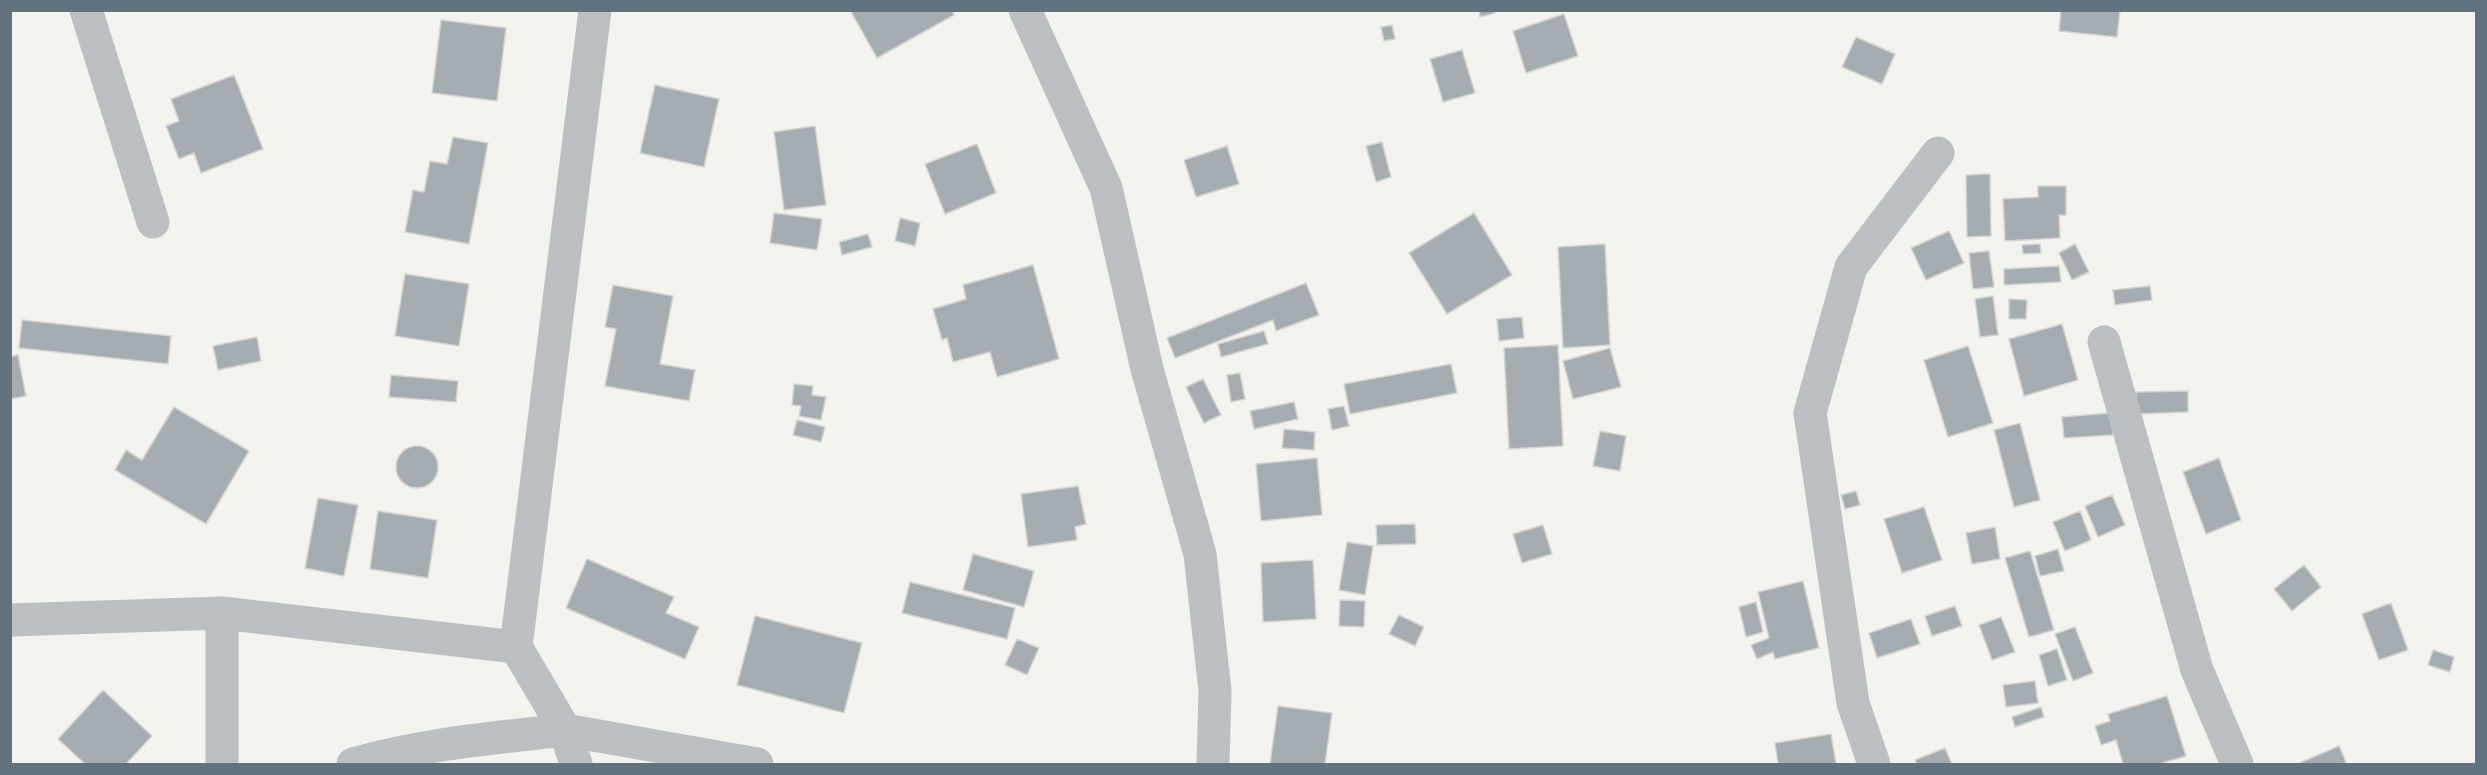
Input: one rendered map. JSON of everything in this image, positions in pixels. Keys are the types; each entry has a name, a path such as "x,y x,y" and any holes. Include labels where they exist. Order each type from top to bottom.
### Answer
{"street":[{"path":"86,10 153,222"},
{"path":"576,765 566,730 516,647 595,10"},
{"path":"1025,10 1106,188 1147,369 1200,554 1215,691 1213,765"},
{"path":"1874,765 1854,702 1810,413 1851,267 1938,153"},
{"path":"2104,342 2197,670 2237,765"},
{"path":"10,620 222,614 516,647"},
{"path":"222,614 222,765"},
{"path":"353,765 380,757 454,742 566,730 757,765"}],"building":[{"path":"850,10 952,10 954,15 877,58"},
{"path":"1479,10 1494,10 1495,13 1480,17"},
{"path":"2061,10 2120,10 2117,37 2059,31"},
{"path":"1564,14 1578,56 1526,73 1513,31"},
{"path":"441,20 506,28 497,101 432,93"},
{"path":"1392,25 1395,39 1384,41 1381,27"},
{"path":"1856,37 1895,54 1882,84 1842,67"},
{"path":"1462,50 1475,93 1443,102 1430,59"},
{"path":"234,75 263,149 201,173 194,153 179,159 166,126 179,121 171,99"},
{"path":"655,85 719,99 704,167 640,153"},
{"path":"815,126 826,205 784,210 774,132"},
{"path":"453,137 488,143 469,244 405,232 413,190 424,192 430,161 447,164"},
{"path":"1382,142 1391,177 1376,182 1366,146"},
{"path":"977,144 996,193 945,214 925,164"},
{"path":"1227,146 1239,184 1196,197 1184,160"},
{"path":"1990,174 1991,236 1967,237 1966,175"},
{"path":"2038,186 2066,186 2066,215 2059,215 2060,238 2005,241 2003,199 2038,197"},
{"path":"774,213 822,219 817,250 770,243"},
{"path":"1474,213 1512,275 1447,314 1409,253"},
{"path":"900,218 920,223 915,246 895,241"},
{"path":"1949,231 1964,263 1926,280 1911,248"},
{"path":"868,234 872,247 842,255 839,242"},
{"path":"1605,244 1610,345 1563,348 1558,247"},
{"path":"2040,244 2041,253 2023,254 2022,245"},
{"path":"2075,244 2089,272 2072,280 2059,253"},
{"path":"1989,251 1994,287 1973,289 1969,253"},
{"path":"1033,265 1059,359 997,377 990,352 953,362 947,338 942,340 933,309 966,299 963,285"},
{"path":"2059,266 2061,282 2004,285 2004,269"},
{"path":"405,274 469,284 459,346 395,336"},
{"path":"1306,283 1319,315 1276,331 1273,320 1175,358 1167,338"},
{"path":"613,285 673,296 660,364 695,370 689,401 605,386 616,329 605,327"},
{"path":"2150,286 2152,300 2115,305 2113,290"},
{"path":"1993,296 1998,335 1980,337 1975,299"},
{"path":"2009,299 2027,300 2026,319 2009,319"},
{"path":"1522,317 1524,338 1499,341 1497,319"},
{"path":"22,320 171,336 168,364 19,348"},
{"path":"2062,324 2078,380 2024,396 2009,339"},
{"path":"1264,331 1268,344 1221,357 1218,344"},
{"path":"257,337 261,361 218,370 213,346"},
{"path":"1558,345 1563,446 1509,449 1504,348"},
{"path":"1968,346 1993,423 1948,437 1924,360"},
{"path":"1610,348 1621,387 1573,399 1563,361"},
{"path":"18,355 26,396 10,399 10,357"},
{"path":"1451,364 1457,393 1350,414 1344,384"},
{"path":"1240,373 1245,399 1231,402 1227,375"},
{"path":"391,375 458,381 456,402 389,397"},
{"path":"1203,379 1221,415 1204,423 1186,387"},
{"path":"794,384 813,386 812,395 826,397 821,420 799,416 801,406 792,405"},
{"path":"2188,391 2188,412 2136,414 2136,392"},
{"path":"1294,402 1298,419 1254,429 1250,411"},
{"path":"1344,406 1349,426 1332,430 1328,409"},
{"path":"174,407 249,451 206,524 115,470 126,450 142,460"},
{"path":"2112,413 2113,435 2064,438 2062,417"},
{"path":"797,420 825,427 821,442 793,435"},
{"path":"2020,423 2040,500 2014,507 1994,430"},
{"path":"1284,429 1315,432 1314,450 1282,448"},
{"path":"1600,431 1626,436 1620,471 1593,466"},
{"path":"417,446 425,447 432,452 437,459 437,475 432,482 425,487 417,488 409,487 402,482 397,475 396,467 397,459 402,452 409,447"},
{"path":"1317,458 1322,515 1261,521 1256,464"},
{"path":"2219,458 2241,520 2206,534 2183,472"},
{"path":"1078,486 1086,524 1075,527 1077,540 1028,547 1021,494"},
{"path":"1856,491 1860,505 1845,509 1841,495"},
{"path":"2112,495 2125,525 2098,537 2085,506"},
{"path":"318,498 358,505 344,576 305,568"},
{"path":"1924,507 1942,560 1902,573 1884,519"},
{"path":"378,511 437,520 428,578 370,569"},
{"path":"2080,511 2091,540 2065,551 2053,522"},
{"path":"1415,524 1416,544 1377,545 1376,525"},
{"path":"1543,525 1552,554 1522,563 1513,534"},
{"path":"1995,527 2000,559 1972,564 1966,533"},
{"path":"1347,542 1373,546 1365,595 1339,590"},
{"path":"2058,549 2064,571 2040,576 2035,556"},
{"path":"2030,551 2054,630 2029,637 2005,558"},
{"path":"973,554 1034,571 1024,607 963,590"},
{"path":"587,559 674,597 666,613 699,627 685,659 566,608"},
{"path":"1313,560 1316,619 1263,622 1261,563"},
{"path":"2304,565 2321,587 2292,611 2274,589"},
{"path":"1803,581 1819,648 1775,659 1773,652 1757,659 1751,645 1769,638 1758,592"},
{"path":"910,582 1015,608 1007,639 902,613"},
{"path":"1340,600 1365,601 1364,627 1339,626"},
{"path":"1756,602 1763,632 1746,637 1739,607"},
{"path":"2391,603 2408,650 2379,660 2362,614"},
{"path":"1955,606 1962,626 1932,636 1925,616"},
{"path":"1399,615 1424,627 1415,646 1389,634"},
{"path":"755,616 862,643 844,713 737,685"},
{"path":"2001,617 2015,652 1992,660 1979,625"},
{"path":"1911,619 1920,644 1877,658 1869,633"},
{"path":"2075,627 2093,673 2073,681 2055,634"},
{"path":"1017,639 1039,648 1027,675 1005,665"},
{"path":"2057,649 2067,680 2048,686 2039,655"},
{"path":"2433,650 2454,657 2450,672 2428,665"},
{"path":"2035,681 2038,703 2006,707 2003,685"},
{"path":"103,690 152,736 126,764 85,764 58,739"},
{"path":"2167,696 2186,756 2159,764 2123,764 2116,740 2101,745 2095,726 2110,721 2108,714"},
{"path":"1278,706 1332,713 1325,764 1270,764"},
{"path":"2041,707 2044,717 2015,727 2012,717"},
{"path":"1831,734 1836,764 1778,764 1775,743"},
{"path":"2339,746 2346,762 2342,764 2297,764"},
{"path":"1945,748 1952,764 1917,764 1915,760"}]}
